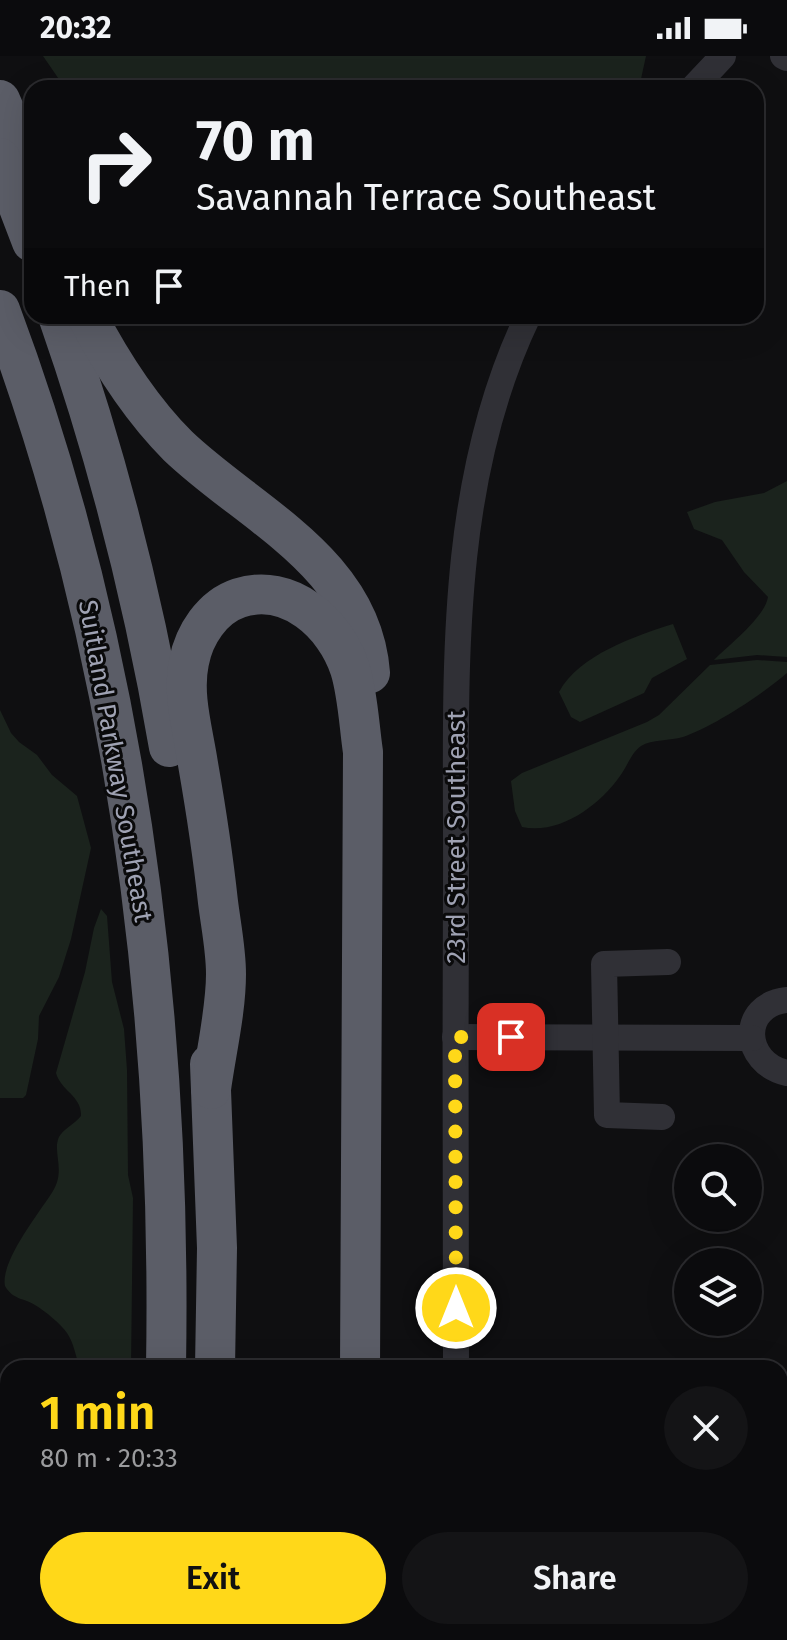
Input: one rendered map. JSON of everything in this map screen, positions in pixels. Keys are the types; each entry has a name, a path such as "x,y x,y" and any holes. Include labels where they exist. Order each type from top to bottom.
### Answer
{"highway":[{"path":"0,100 24,156"},
{"path":"0,158 24,221"},
{"name":"Suitland Parkway Southeast","path":"0,310 41,431 73,541 130,811 144,907 159,1073 167,1252 166,1360"},
{"name":"Suitland Parkway Southeast","path":"60,324 107,473 154,665 189,877 203,981 211,1089 217,1248 215,1360"},
{"path":"92,324 121,376 163,431 307,551 343,595 360,631 370,668 371,690 363,752 360,1360"},
{"path":"211,1089 226,975 187,679 193,647 206,622 227,603 266,594 291,600 314,615 334,638 348,664 363,752"}],"street":[{"path":"700,80 723,56"},
{"name":"23rd Street Southeast","path":"456,1360 457,687 466,529 486,425 497,389 525,324"},
{"path":"662,1117 607,1115 604,964 668,962"},
{"path":"787,1000 778,1001 759,1014 752,1038 758,1057 766,1066 787,1073"},
{"path":"455,1037 752,1038"}],"shaded area":[{"path":"43,56 646,56 641,80 60,80"},
{"path":"787,481 787,657 757,655 714,660 754,622 768,597 744,572 722,540 694,529 687,512 715,502 764,493"},
{"path":"673,624 687,659 652,678 644,693 580,722 571,717 559,692 580,667 626,641"},
{"path":"757,660 787,662 787,673 709,726 683,737 641,746 601,798 577,816 550,827 522,827 515,811 511,781 522,773 647,722 659,715 710,665"},
{"path":"0,710 19,742 37,755 52,775 77,796 91,848 71,939 59,977 39,1016 38,1039 23,1098 0,1098"},
{"path":"101,909 107,916 112,982 124,1029 128,1175 133,1198 131,1360 77,1360 71,1341 61,1326 39,1308 12,1294 5,1286 5,1276 15,1250 57,1183 59,1137 81,1116 78,1103 56,1073 85,972"}],"route":[{"path":"456,1308 455,1037 511,1037"}]}
